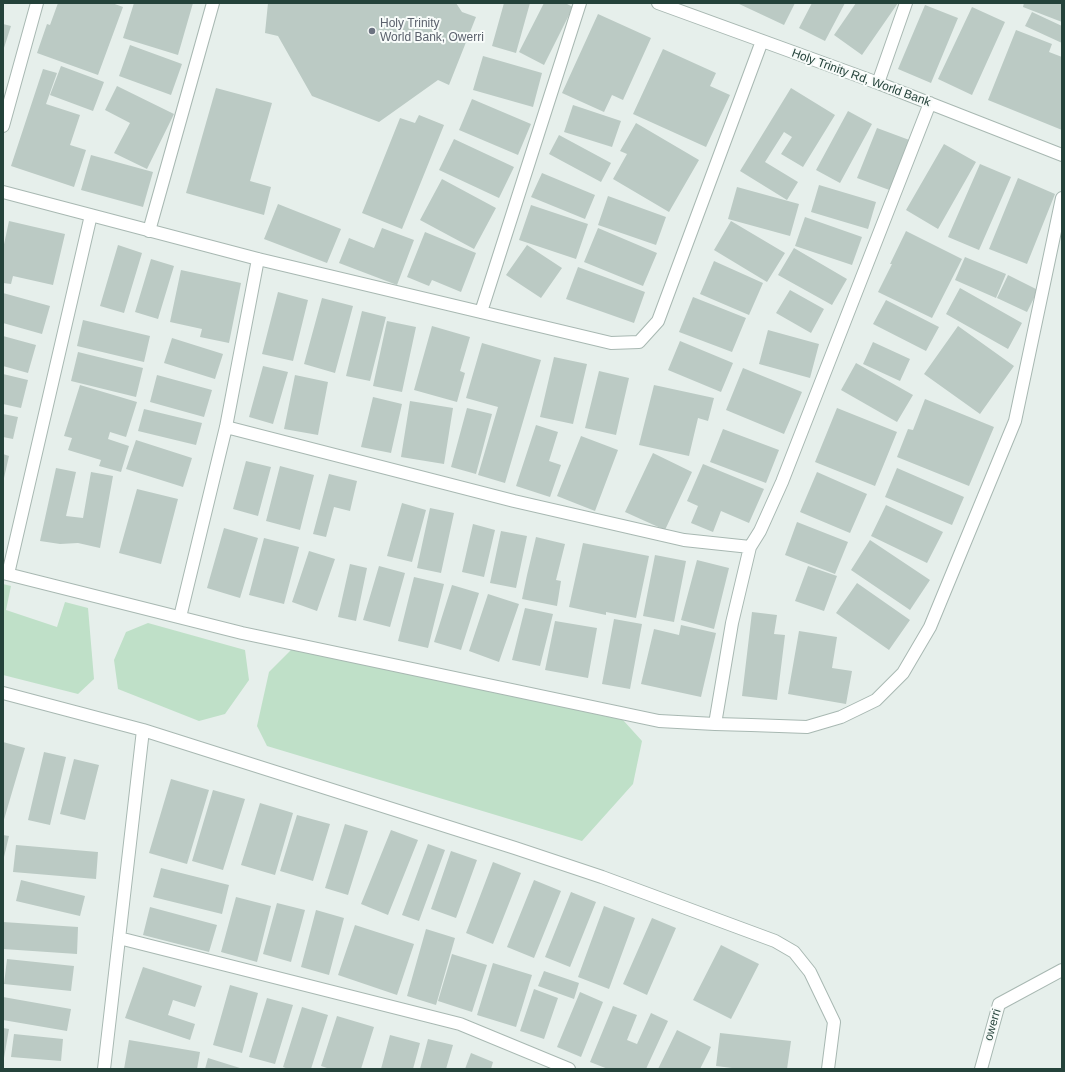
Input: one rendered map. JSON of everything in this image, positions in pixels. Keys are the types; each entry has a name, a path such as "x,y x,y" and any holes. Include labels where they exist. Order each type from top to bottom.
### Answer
{"street":[{"path":"3,126 37,3"},
{"path":"149,231 213,3"},
{"path":"481,312 580,3"},
{"name":"Holy Trinity Rd, World Bank","path":"658,3 878,83 1062,155"},
{"path":"878,83 906,3"},
{"path":"3,192 258,259 611,343 639,342 658,321 762,41"},
{"path":"715,724 732,623 750,547 760,530 782,482 930,103"},
{"path":"91,215 6,574 242,633 658,721 807,727 841,717 876,700 903,672 930,627 1015,421 1062,198"},
{"path":"180,617 226,427 258,259"},
{"path":"226,427 514,501 684,540 750,547"},
{"path":"3,692 143,730 522,850 610,880 775,941 794,952 810,972 834,1022 828,1069"},
{"path":"104,1069 143,730"},
{"path":"119,938 460,1024 569,1069"},
{"name":"owerri","path":"981,1069 999,1004 1062,970"}],"green space":[{"path":"3,584 11,586 6,610 57,627 65,602 88,608 94,679 78,694 3,675"},
{"path":"148,623 245,650 249,680 225,714 199,721 118,689 114,660 126,632"},
{"path":"293,648 623,720 642,741 633,784 582,841 267,746 257,726 269,672"}],"building":[{"path":"58,3 112,3 123,7 98,75 37,53 47,24 50,25"},
{"path":"134,3 193,3 178,55 123,38"},
{"path":"268,3 456,3 462,12 476,17 449,85 438,80 379,122 312,96 278,36 265,33"},
{"path":"504,3 530,3 516,53 492,46"},
{"path":"544,3 565,3 573,7 544,65 519,52"},
{"path":"737,3 795,3 784,25"},
{"path":"812,3 845,3 825,41 799,28"},
{"path":"856,3 898,3 862,55 834,35"},
{"path":"1024,3 1062,3 1062,22 1023,7"},
{"path":"925,5 958,18 931,83 898,69"},
{"path":"972,7 1005,22 972,95 938,79"},
{"path":"1032,12 1062,26 1062,43 1025,26"},
{"path":"598,14 651,38 623,100 612,95 604,112 562,93"},
{"path":"3,24 11,26 3,51"},
{"path":"1016,30 1052,44 1049,52 1062,57 1062,130 988,100"},
{"path":"130,45 182,64 171,95 119,76"},
{"path":"663,49 716,73 710,86 730,95 706,147 633,114"},
{"path":"483,56 542,73 533,107 473,90"},
{"path":"61,66 104,82 93,111 50,95"},
{"path":"43,69 57,73 46,104 80,115 70,145 86,150 74,187 11,166"},
{"path":"117,86 174,114 147,169 114,153 130,123 105,110"},
{"path":"216,88 272,103 250,181 271,187 264,215 186,193"},
{"path":"791,88 835,115 803,167 781,154 792,137 784,132 765,162 798,182 787,200 740,171"},
{"path":"472,99 531,124 518,155 459,130"},
{"path":"573,105 621,121 612,147 564,132"},
{"path":"848,111 872,124 840,183 816,170"},
{"path":"419,115 444,125 402,229 362,213 400,118 415,123"},
{"path":"636,123 699,160 669,212 613,179 627,154 620,151"},
{"path":"877,128 912,141 892,191 857,178"},
{"path":"559,135 611,163 601,182 549,154"},
{"path":"454,139 514,167 499,198 439,170"},
{"path":"944,144 976,162 938,229 906,210"},
{"path":"91,155 153,172 143,207 81,190"},
{"path":"980,164 1011,177 979,250 948,237"},
{"path":"542,173 595,195 585,219 531,197"},
{"path":"1018,178 1055,194 1027,264 989,249"},
{"path":"442,179 496,208 474,249 420,220"},
{"path":"819,185 876,202 868,229 811,212"},
{"path":"737,187 799,204 790,236 728,219"},
{"path":"608,196 666,217 656,245 598,225"},
{"path":"278,204 341,229 327,263 264,239"},
{"path":"531,205 588,224 576,259 519,240"},
{"path":"805,217 862,237 852,265 795,246"},
{"path":"9,221 65,234 53,285 13,276 11,284 3,283 3,249"},
{"path":"731,221 785,253 767,282 714,250"},
{"path":"382,228 414,240 397,285 339,263 349,238 374,248"},
{"path":"598,228 657,253 643,286 584,262"},
{"path":"906,231 962,259 932,318 878,292"},
{"path":"425,232 476,253 461,292 432,280 429,286 407,277"},
{"path":"118,245 142,253 124,313 100,306"},
{"path":"527,245 562,268 541,298 506,275"},
{"path":"794,248 847,279 832,305 778,275"},
{"path":"965,257 1006,274 996,298 955,280"},
{"path":"151,259 174,266 158,319 135,312"},
{"path":"714,261 763,283 749,315 700,294"},
{"path":"578,267 645,292 634,323 566,299"},
{"path":"181,270 241,283 229,343 200,337 202,329 170,322"},
{"path":"1008,275 1038,290 1027,312 997,298"},
{"path":"960,288 1022,323 1008,349 946,314"},
{"path":"790,290 824,309 811,333 776,313"},
{"path":"278,292 308,300 293,361 262,354"},
{"path":"3,293 50,306 42,334 3,323"},
{"path":"693,297 746,318 732,352 679,332"},
{"path":"322,298 353,306 335,373 304,364"},
{"path":"886,300 939,327 926,351 873,324"},
{"path":"362,311 386,317 370,381 346,376"},
{"path":"83,320 150,336 144,362 77,346"},
{"path":"387,321 416,327 402,392 373,386"},
{"path":"432,326 470,337 460,371 465,373 457,402 414,390"},
{"path":"958,326 1014,366 980,414 924,374"},
{"path":"768,330 819,344 810,378 759,364"},
{"path":"3,336 36,345 28,373 3,366"},
{"path":"172,338 223,354 215,379 164,363"},
{"path":"680,341 733,363 721,392 668,370"},
{"path":"873,342 910,359 900,381 863,364"},
{"path":"482,343 541,360 505,483 478,475 498,407 466,398"},
{"path":"78,352 143,368 136,397 71,381"},
{"path":"554,357 587,364 573,424 540,417"},
{"path":"856,363 913,395 897,422 841,390"},
{"path":"263,366 288,372 273,424 249,417"},
{"path":"743,368 802,392 784,434 726,410"},
{"path":"599,371 629,378 616,435 585,428"},
{"path":"3,374 28,380 21,408 3,404"},
{"path":"157,375 212,390 204,417 150,402"},
{"path":"295,375 328,382 318,435 284,429"},
{"path":"80,385 137,402 126,437 110,432 108,439 129,446 121,472 99,466 101,460 68,450 72,438 64,436"},
{"path":"654,385 714,398 708,421 698,418 689,456 639,445"},
{"path":"373,397 402,404 391,453 361,447"},
{"path":"925,399 994,427 969,486 897,457 908,429 913,430"},
{"path":"410,401 453,408 444,464 401,457"},
{"path":"467,408 492,414 476,474 451,467"},
{"path":"837,408 897,432 875,486 815,462"},
{"path":"144,409 202,423 196,445 138,431"},
{"path":"3,414 18,417 13,439 3,437"},
{"path":"536,425 558,432 549,461 561,465 550,497 516,486"},
{"path":"723,429 779,450 766,483 710,462"},
{"path":"581,436 618,450 595,511 557,496"},
{"path":"136,440 192,458 183,487 126,469"},
{"path":"653,453 692,472 665,530 625,512"},
{"path":"3,454 9,456 4,478 3,478"},
{"path":"246,461 271,467 258,516 233,509"},
{"path":"703,464 764,489 749,523 721,511 713,532 691,523 698,506 687,501"},
{"path":"280,466 314,475 300,530 266,521"},
{"path":"56,468 76,472 66,516 83,518 91,472 113,476 100,548 78,543 60,544 40,541"},
{"path":"897,468 964,497 952,525 885,497"},
{"path":"817,472 867,494 850,533 800,512"},
{"path":"329,474 357,481 350,511 334,507 326,537 313,534"},
{"path":"137,489 178,499 161,564 119,553"},
{"path":"402,503 426,510 412,562 387,556"},
{"path":"886,505 943,532 927,563 871,536"},
{"path":"430,508 454,513 441,573 417,568"},
{"path":"797,522 848,542 835,574 785,555"},
{"path":"473,524 495,530 484,577 462,572"},
{"path":"224,528 258,538 240,598 207,588"},
{"path":"501,531 527,536 516,588 490,583"},
{"path":"536,537 565,544 556,580 561,581 557,606 522,599"},
{"path":"264,538 299,547 284,604 249,595"},
{"path":"870,540 930,580 910,610 851,570"},
{"path":"583,543 649,556 636,618 606,612 606,615 569,607"},
{"path":"309,551 335,559 317,611 292,602"},
{"path":"655,555 686,561 674,622 643,616"},
{"path":"697,560 729,568 714,629 681,620"},
{"path":"350,564 367,568 356,621 338,617"},
{"path":"379,566 405,573 390,627 363,620"},
{"path":"808,566 837,576 824,611 795,601"},
{"path":"414,577 444,584 428,648 398,641"},
{"path":"857,583 910,620 889,650 836,613"},
{"path":"452,585 479,593 461,650 434,642"},
{"path":"488,594 519,604 499,662 469,651"},
{"path":"525,608 553,614 540,666 512,660"},
{"path":"752,612 777,615 774,634 785,635 777,700 742,696"},
{"path":"614,619 642,624 630,689 602,684"},
{"path":"555,621 597,628 588,678 545,670"},
{"path":"681,625 716,633 701,697 641,684 654,629 679,635"},
{"path":"799,631 837,637 832,668 852,671 846,704 788,694"},
{"path":"3,742 25,748 3,823"},
{"path":"44,752 66,757 50,825 28,820"},
{"path":"74,759 99,765 85,820 60,814"},
{"path":"171,779 209,790 187,864 149,853"},
{"path":"213,790 245,799 223,870 192,861"},
{"path":"260,803 293,813 275,875 241,865"},
{"path":"297,815 330,824 313,881 280,871"},
{"path":"345,824 368,831 348,895 325,888"},
{"path":"391,830 418,840 388,915 361,904"},
{"path":"3,835 9,836 4,857 3,857"},
{"path":"428,844 445,850 419,921 402,915"},
{"path":"16,845 98,852 96,879 13,872"},
{"path":"451,851 477,860 456,918 431,909"},
{"path":"493,862 521,873 493,944 466,933"},
{"path":"161,868 229,885 222,914 153,897"},
{"path":"21,880 85,896 80,916 16,901"},
{"path":"534,880 561,891 534,958 507,947"},
{"path":"571,892 596,902 570,967 545,957"},
{"path":"236,897 271,906 257,962 221,952"},
{"path":"277,903 305,910 291,962 263,954"},
{"path":"604,906 635,918 609,989 578,977"},
{"path":"150,907 217,925 209,952 143,935"},
{"path":"316,910 344,918 329,975 301,967"},
{"path":"652,918 676,928 647,995 623,984"},
{"path":"3,922 78,927 77,954 3,949"},
{"path":"355,925 414,944 397,995 338,975"},
{"path":"426,929 455,938 436,1005 407,996"},
{"path":"721,945 759,964 731,1019 693,1000"},
{"path":"452,954 487,965 472,1012 438,1001"},
{"path":"7,959 74,966 71,991 4,984"},
{"path":"493,963 532,975 516,1027 477,1015"},
{"path":"143,967 202,986 195,1007 173,1000 168,1015 195,1024 190,1040 125,1018"},
{"path":"544,971 579,983 574,999 538,986"},
{"path":"230,985 258,993 242,1053 213,1045"},
{"path":"534,989 558,998 544,1039 520,1031"},
{"path":"580,992 603,1002 581,1057 557,1047"},
{"path":"3,997 71,1009 67,1031 3,1020"},
{"path":"267,998 293,1005 275,1064 249,1057"},
{"path":"613,1006 637,1015 627,1040 637,1044 651,1013 668,1021 646,1069 608,1069 590,1062"},
{"path":"302,1007 328,1015 311,1069 288,1069 283,1067"},
{"path":"337,1016 374,1027 361,1069 330,1069 321,1066"},
{"path":"3,1028 9,1029 4,1058 3,1058"},
{"path":"677,1030 711,1047 700,1069 658,1069"},
{"path":"720,1033 791,1041 787,1069 740,1069 716,1066"},
{"path":"14,1034 63,1039 61,1061 11,1057"},
{"path":"390,1035 420,1043 413,1069 381,1069"},
{"path":"428,1039 453,1045 446,1069 420,1069"},
{"path":"129,1040 200,1052 197,1069 124,1069"},
{"path":"471,1053 493,1062 491,1069 465,1069"},
{"path":"208,1058 240,1068 205,1069"}],"place":[{"name":"Holy Trinity World Bank, Owerri","path":"372,31"}]}
